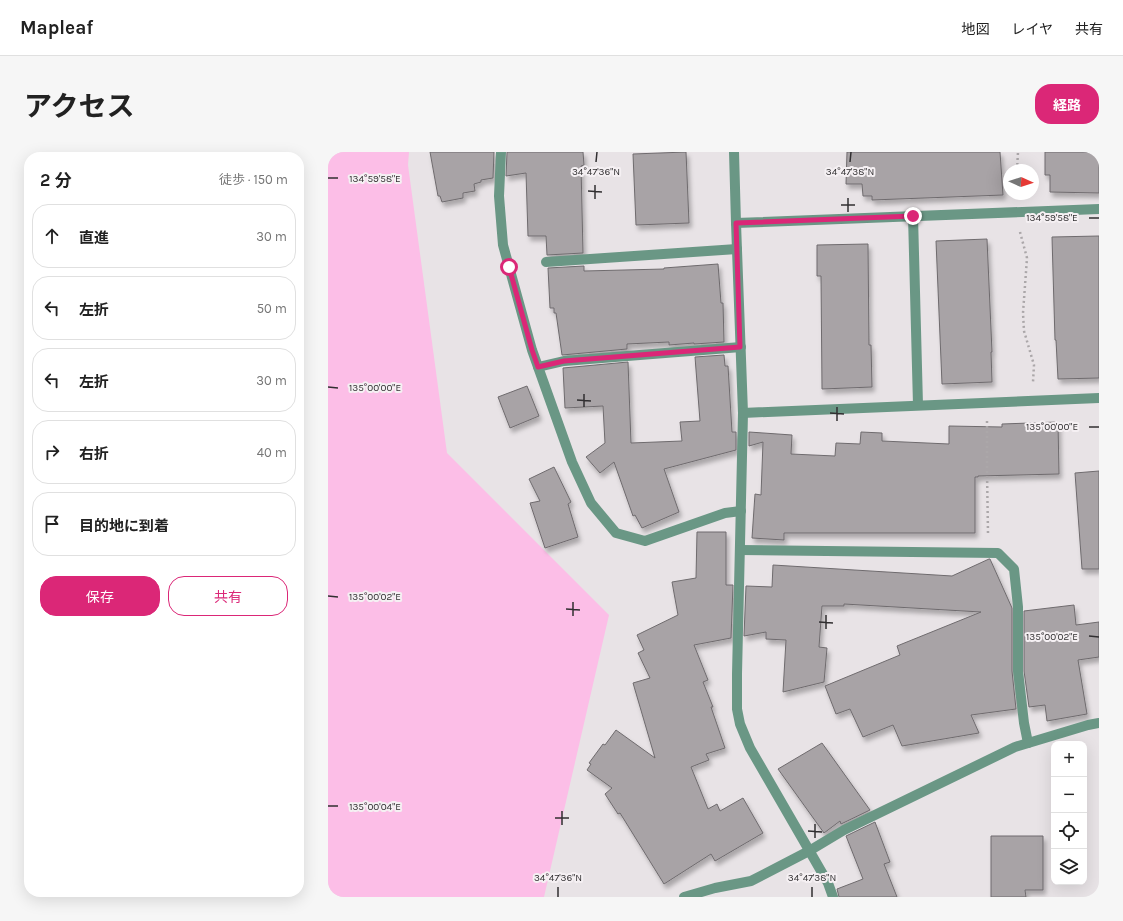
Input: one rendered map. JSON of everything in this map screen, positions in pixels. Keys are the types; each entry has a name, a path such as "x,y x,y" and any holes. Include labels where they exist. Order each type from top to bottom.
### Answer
{"street":[{"path":"501,152 499,196 503,245 532,350 572,462 591,503 616,533 644,541 724,513 741,511"},
{"path":"734,152 736,249 744,413 737,709 740,724 750,748 828,883 833,897"},
{"path":"736,223 1099,209"},
{"path":"913,216 918,405"},
{"path":"546,262 736,249"},
{"path":"538,367 564,361 740,347"},
{"path":"744,413 1099,398"},
{"path":"740,550 998,553 1014,569 1018,608 1018,671 1024,723 1028,743"},
{"path":"684,897 715,888 751,881 809,851 844,830 1015,747 1099,723"}],"path":[{"path":"1017,164 1018,152"},
{"path":"1018,212 1020,236 1027,258 1023,313 1024,331 1034,365 1032,401"},
{"path":"987,402 989,553"}],"shaded area":[{"path":"328,152 409,152 408,165 447,453 609,615 544,897 328,897"}],"building":[{"path":"430,152 494,152 493,178 481,180 481,182 474,184 475,191 463,193 463,198 442,202 440,196 438,196"},
{"path":"507,152 583,152 584,165 581,166 583,253 547,255 546,236 528,236 526,173 506,176"},
{"path":"686,152 689,223 636,225 633,154"},
{"path":"847,152 1000,152 1003,195 872,200 872,196 863,196 862,184 846,184"},
{"path":"1045,152 1099,152 1099,193 1050,192 1050,175 1045,175"},
{"path":"1099,236 1099,378 1058,379 1055,340 1052,237"},
{"path":"987,239 992,382 942,384 936,241"},
{"path":"868,244 869,345 871,345 872,387 822,389 821,276 817,276 817,245"},
{"path":"718,264 721,303 723,303 724,342 669,345 669,342 627,344 627,349 562,355 556,313 554,313 554,308 550,308 548,268 584,266 584,271 664,269"},
{"path":"724,355 725,366 728,366 732,432 736,432 736,450 664,469 679,512 642,528 635,515 633,516 614,462 600,473 586,457 605,443 603,406 565,408 563,368 628,362 631,443 682,441 680,422 700,421 695,357"},
{"path":"527,386 539,416 510,428 498,397"},
{"path":"1058,422 1059,474 975,477 975,533 784,533 784,540 752,538 755,494 761,495 763,442 749,446 749,432 792,435 791,454 835,456 836,443 860,444 861,432 882,433 882,441 949,444 949,426 1002,427 1002,424"},
{"path":"554,467 571,502 568,504 578,537 545,548 530,503 540,501 529,479"},
{"path":"1099,471 1099,569 1082,569 1075,473"},
{"path":"697,532 726,532 726,585 733,585 731,638 694,645 708,680 703,682 713,707 711,707 725,748 706,754 709,760 691,767 708,809 717,804 720,811 743,798 763,833 715,861 711,854 664,884 620,813 618,814 605,794 612,788 587,770 591,764 589,763 616,730 655,758 633,683 650,678 638,653 644,650 637,635 678,615 672,582 696,578"},
{"path":"989,559 1012,608 1012,671 1016,709 971,715 979,733 902,746 893,725 863,737 850,709 836,714 825,686 900,655 897,646 981,612 844,604 844,606 822,606 819,647 827,648 824,682 783,692 786,640 766,639 766,632 744,636 746,586 772,587 773,565 952,576"},
{"path":"1074,605 1076,625 1099,622 1099,657 1078,660 1087,714 1047,721 1045,705 1029,707 1024,671 1024,611"},
{"path":"822,743 870,810 841,824 840,821 824,833 778,769"},
{"path":"875,822 890,862 884,864 897,897 839,897 837,889 863,879 846,836"},
{"path":"991,836 1043,836 1043,890 1025,890 1026,897 991,897"}],"route":[{"path":"509,267 538,367 564,361 740,347 736,223 913,216"}]}
